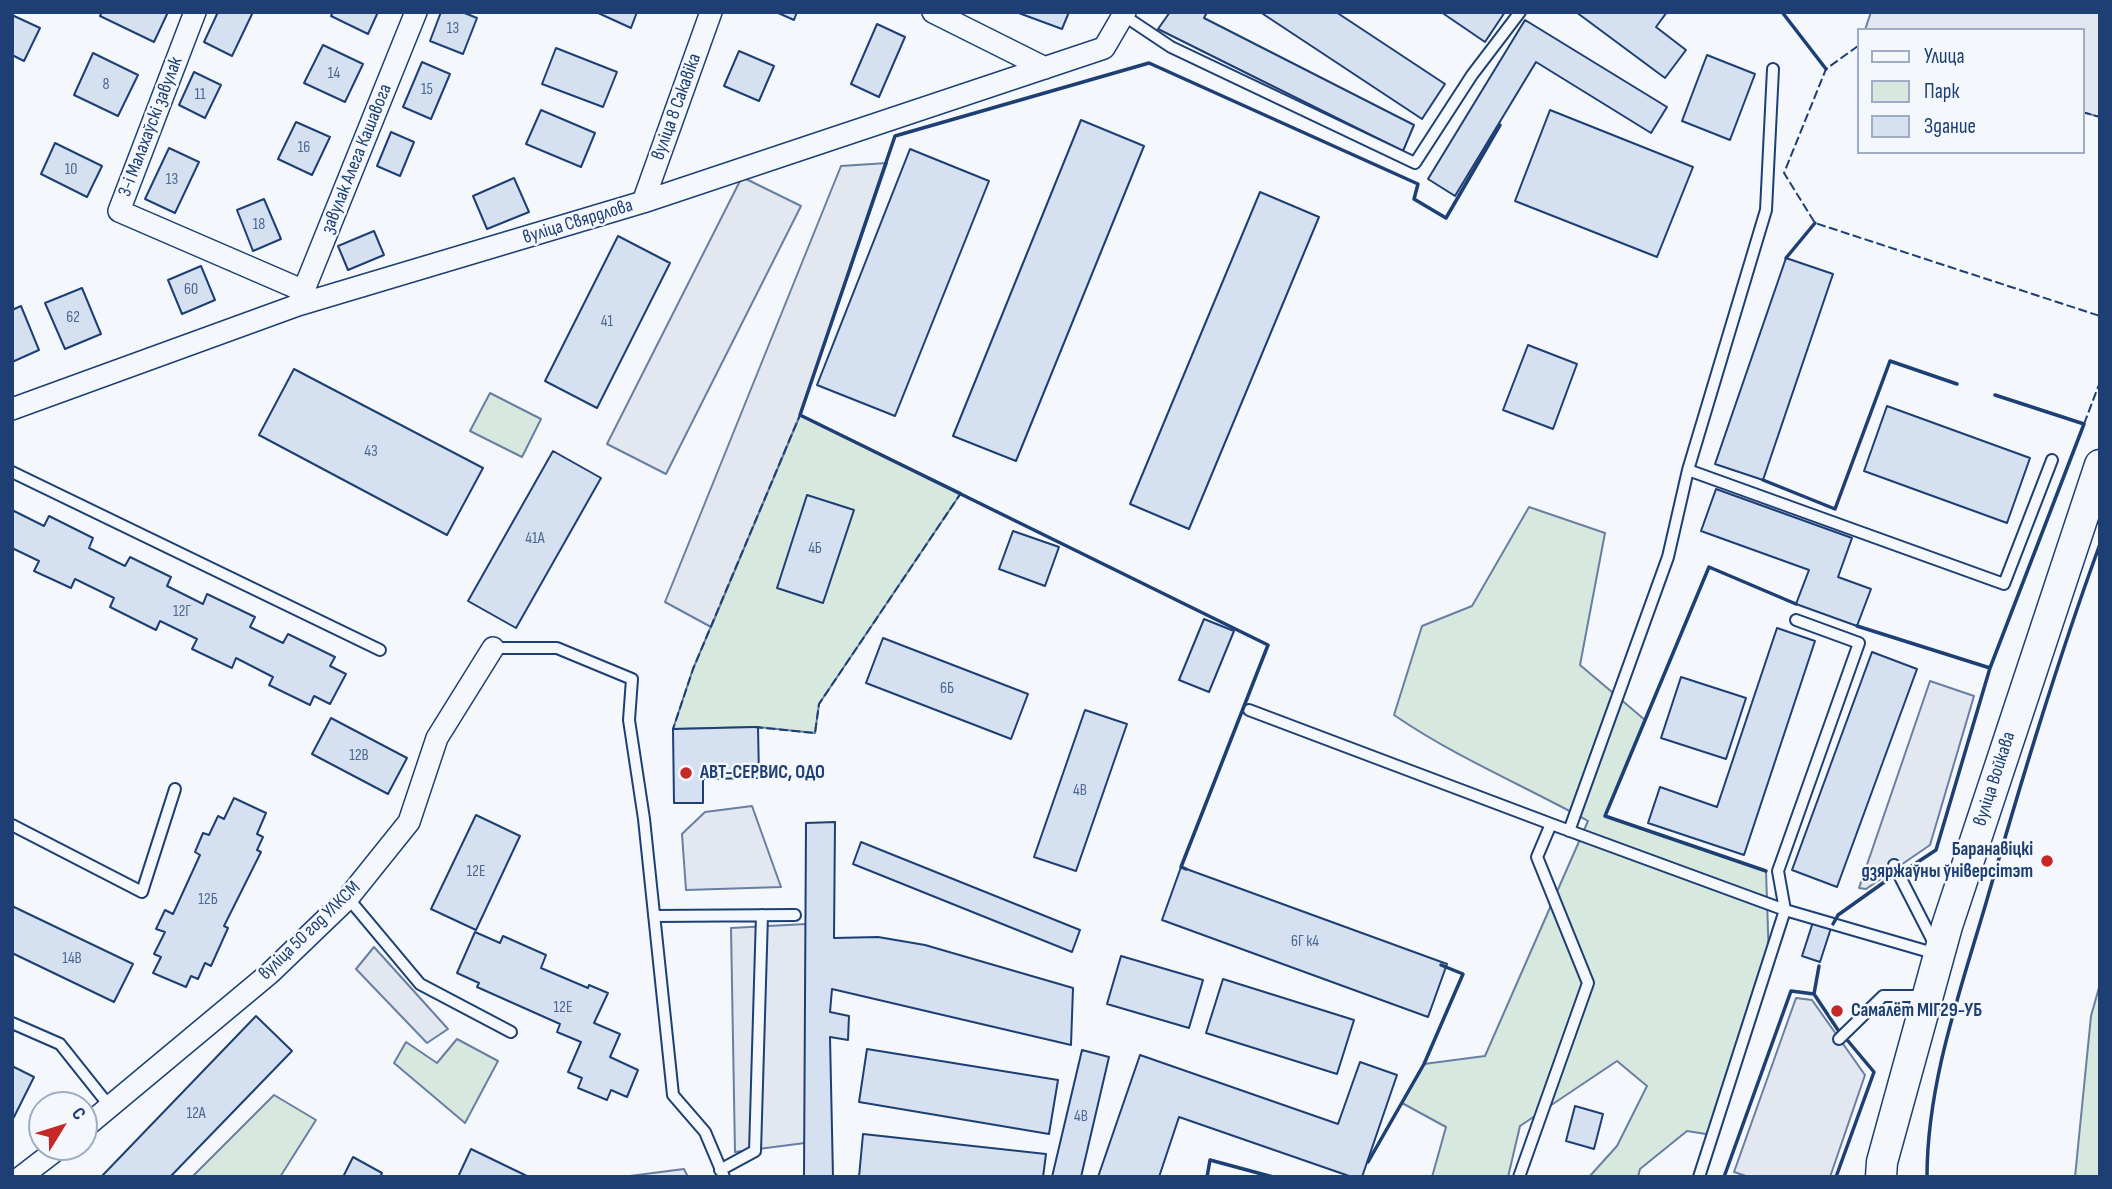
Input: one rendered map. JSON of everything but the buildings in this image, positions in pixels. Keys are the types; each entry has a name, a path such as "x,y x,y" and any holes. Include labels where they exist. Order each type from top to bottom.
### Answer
{"main road":[{"name":"вуліца Войкава","path":"1881,1177 1882,1163 1940,955 2046,622 2100,465"}],"street":[{"name":"3-і Малахаўскі завулак","path":"195,12 119,211 301,298"},
{"name":"завулак Алега Кашавога","path":"301,298 416,12"},
{"name":"вуліца 8 Сакавіка","path":"643,202 711,12"},
{"path":"933,12 1045,68"},
{"name":"вуліца Свярдлова","path":"12,408 301,298 643,202 1104,48 1124,14"},
{"name":"вуліца 50 год УЛКСМ","path":"98,1118 270,973 348,898 409,822 437,738 493,648"},
{"path":"21,1177 42,1161"}],"lane":[{"path":"1124,14 1171,47 1415,163 1472,75 1520,12"},
{"path":"1569,831 1668,557 1688,471 1766,211 1773,69"},
{"path":"1688,471 2004,584 2052,460"},
{"path":"12,472 380,650"},
{"path":"1699,1177 1786,910 1778,871 1858,643 1796,620"},
{"path":"493,648 557,648 632,679 629,720 673,1095 705,1132 722,1174 755,1151 762,915"},
{"path":"1250,710 1786,910 1940,955"},
{"path":"12,825 142,892 175,789"},
{"path":"1519,1177 1588,983 1537,857 1551,824"},
{"path":"1894,865 1940,955"},
{"path":"348,898 420,984 511,1032"},
{"path":"654,916 795,915"},
{"path":"1839,1039 1883,996 1929,996"},
{"path":"12,1023 60,1044 111,1108"}],"green space":[{"path":"490,393 541,419 522,457 470,431"},
{"path":"800,415 961,493 819,704 815,733 758,727 673,729 693,669"},
{"path":"1529,507 1605,533 1580,665 1645,720 1605,816 1766,871 1769,960 1712,1135 1687,1131 1640,1169 1638,1177 1589,1177 1617,1146 1647,1086 1617,1061 1520,1126 1508,1177 1432,1177 1446,1127 1402,1103 1424,1064 1485,1056 1588,821 1465,758 1394,715 1422,626 1472,606"},
{"path":"2100,984 2100,1177 2075,1177 2091,1016"},
{"path":"457,1039 498,1061 465,1123 394,1063 406,1042 437,1063"},
{"path":"274,1095 316,1120 280,1177 192,1177"}],"shaded area":[{"path":"1871,12 2100,12 2100,117 2084,113 2084,28 1866,28"},
{"path":"887,163 800,415 711,627 665,602 841,166"},
{"path":"742,177 801,206 666,474 607,444"},
{"path":"1930,681 1974,696 1930,845 1866,889 1859,888"},
{"path":"752,806 781,887 686,890 682,834 705,812"},
{"path":"806,924 805,1143 735,1152 731,928"},
{"path":"374,947 448,1029 427,1043 356,969"},
{"path":"1796,998 1812,1000 1865,1075 1830,1177 1749,1177 1734,1172"},
{"path":"684,1169 688,1177 622,1177"}],"fence":[{"path":"1856,47 1826,69 1784,173 1815,223 2100,316"},
{"path":"2084,113 2100,117"},
{"path":"2084,424 2100,382"},
{"path":"677,729 673,729 693,669 800,415"},
{"path":"754,727 815,733 819,704 961,493"}],"wall":[{"path":"1782,12 1826,69"},
{"path":"1186,869 1181,867 1268,645 800,415 895,136 1149,63 1418,184 1414,199 1446,218 1500,125"},
{"path":"1786,258 1815,223"},
{"path":"1763,480 1835,509 1890,361 1957,384"},
{"path":"1990,668 2084,424 1995,395"},
{"path":"1927,1177 1933,1107 1956,1004 2040,722 2100,544"},
{"path":"1766,871 1605,816 1709,567 1796,604"},
{"path":"1857,626 1990,668 1936,850 1904,871"},
{"path":"1833,924 1838,915 1890,878"},
{"path":"1368,1162 1424,1064 1463,974 1441,965"},
{"path":"1724,1177 1791,991 1814,994 1819,966"},
{"path":"1814,994 1838,1030"},
{"path":"1836,1177 1874,1072 1848,1041"},
{"path":"1207,1177 1210,1160 1273,1177"}],"place":[{"name":"АВТ-СЕРВИС, ОДО","path":"686,773"},
{"name":"Баранавіцкі дзяржаўны ўніверсітэт","path":"2047,861"},
{"name":"Самалёт МІГ29-УБ","path":"1837,1011"}]}
